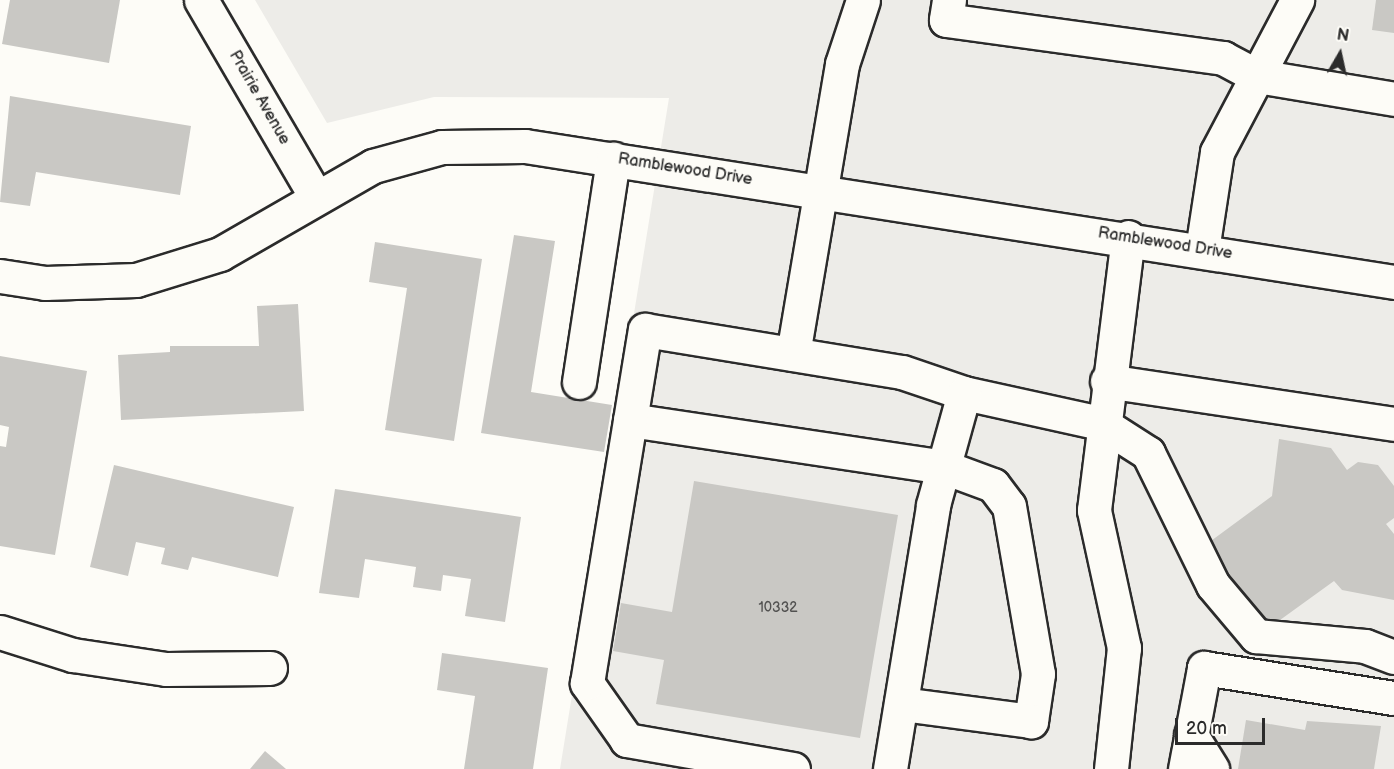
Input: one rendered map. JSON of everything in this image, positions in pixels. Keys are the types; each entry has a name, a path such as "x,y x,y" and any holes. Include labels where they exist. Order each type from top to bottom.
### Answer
{"street":[{"name":"Prairie Avenue","path":"201,0 316,197"},
{"path":"793,354 842,64 863,0"},
{"path":"949,0 946,20 1223,58 1257,76 1394,99"},
{"path":"1202,250 1217,152 1297,0"},
{"name":"Ramblewood Drive","path":"0,276 45,283 136,280 220,254 373,166 442,147 525,146 1128,237 1394,282"},
{"path":"579,382 613,159"},
{"path":"1111,769 1125,648 1094,510 1101,423 1128,237"},
{"path":"794,769 627,740 587,683 645,330 902,372 964,393 1101,423 1148,453 1213,585 1256,636 1365,646 1394,657"},
{"path":"1107,381 1394,424"},
{"path":"890,769 944,467 964,393"},
{"path":"630,420 944,467 979,476 1010,506 1038,674 1031,721 901,704"},
{"path":"0,632 73,655 166,669 270,668"},
{"path":"1185,769 1204,668 1394,698"},
{"path":"1191,735 1212,769"}],"shaded area":[{"path":"255,0 1394,0 1394,769 560,769 669,98 434,97 327,123"}],"building":[{"path":"10,0 120,0 109,63 2,44"},
{"path":"1376,0 1394,0 1394,33 1372,30"},
{"path":"10,96 191,126 180,195 36,172 30,206 0,202"},
{"path":"514,235 555,241 531,392 612,405 604,452 481,433"},
{"path":"375,242 482,259 454,441 385,430 407,288 369,282"},
{"path":"298,304 304,411 121,420 118,355 170,352 170,346 259,346 257,306"},
{"path":"0,356 87,371 55,555 0,546 0,446 6,447 9,427 0,425"},
{"path":"1279,439 1331,448 1347,470 1358,462 1378,465 1394,486 1394,518 1386,524 1394,534 1394,600 1342,590 1334,581 1262,633 1200,549 1272,496"},
{"path":"114,465 294,507 278,577 192,557 188,570 161,564 165,548 136,542 128,576 90,567"},
{"path":"694,481 898,515 860,738 656,704 664,660 613,651 621,603 672,612"},
{"path":"335,489 521,517 505,622 465,616 471,579 443,575 441,591 413,587 416,567 365,559 359,598 319,593"},
{"path":"442,653 548,668 533,769 464,769 475,696 437,690"},
{"path":"1246,720 1305,730 1307,721 1381,726 1374,769 1238,769"},
{"path":"265,751 286,769 250,769"}]}
